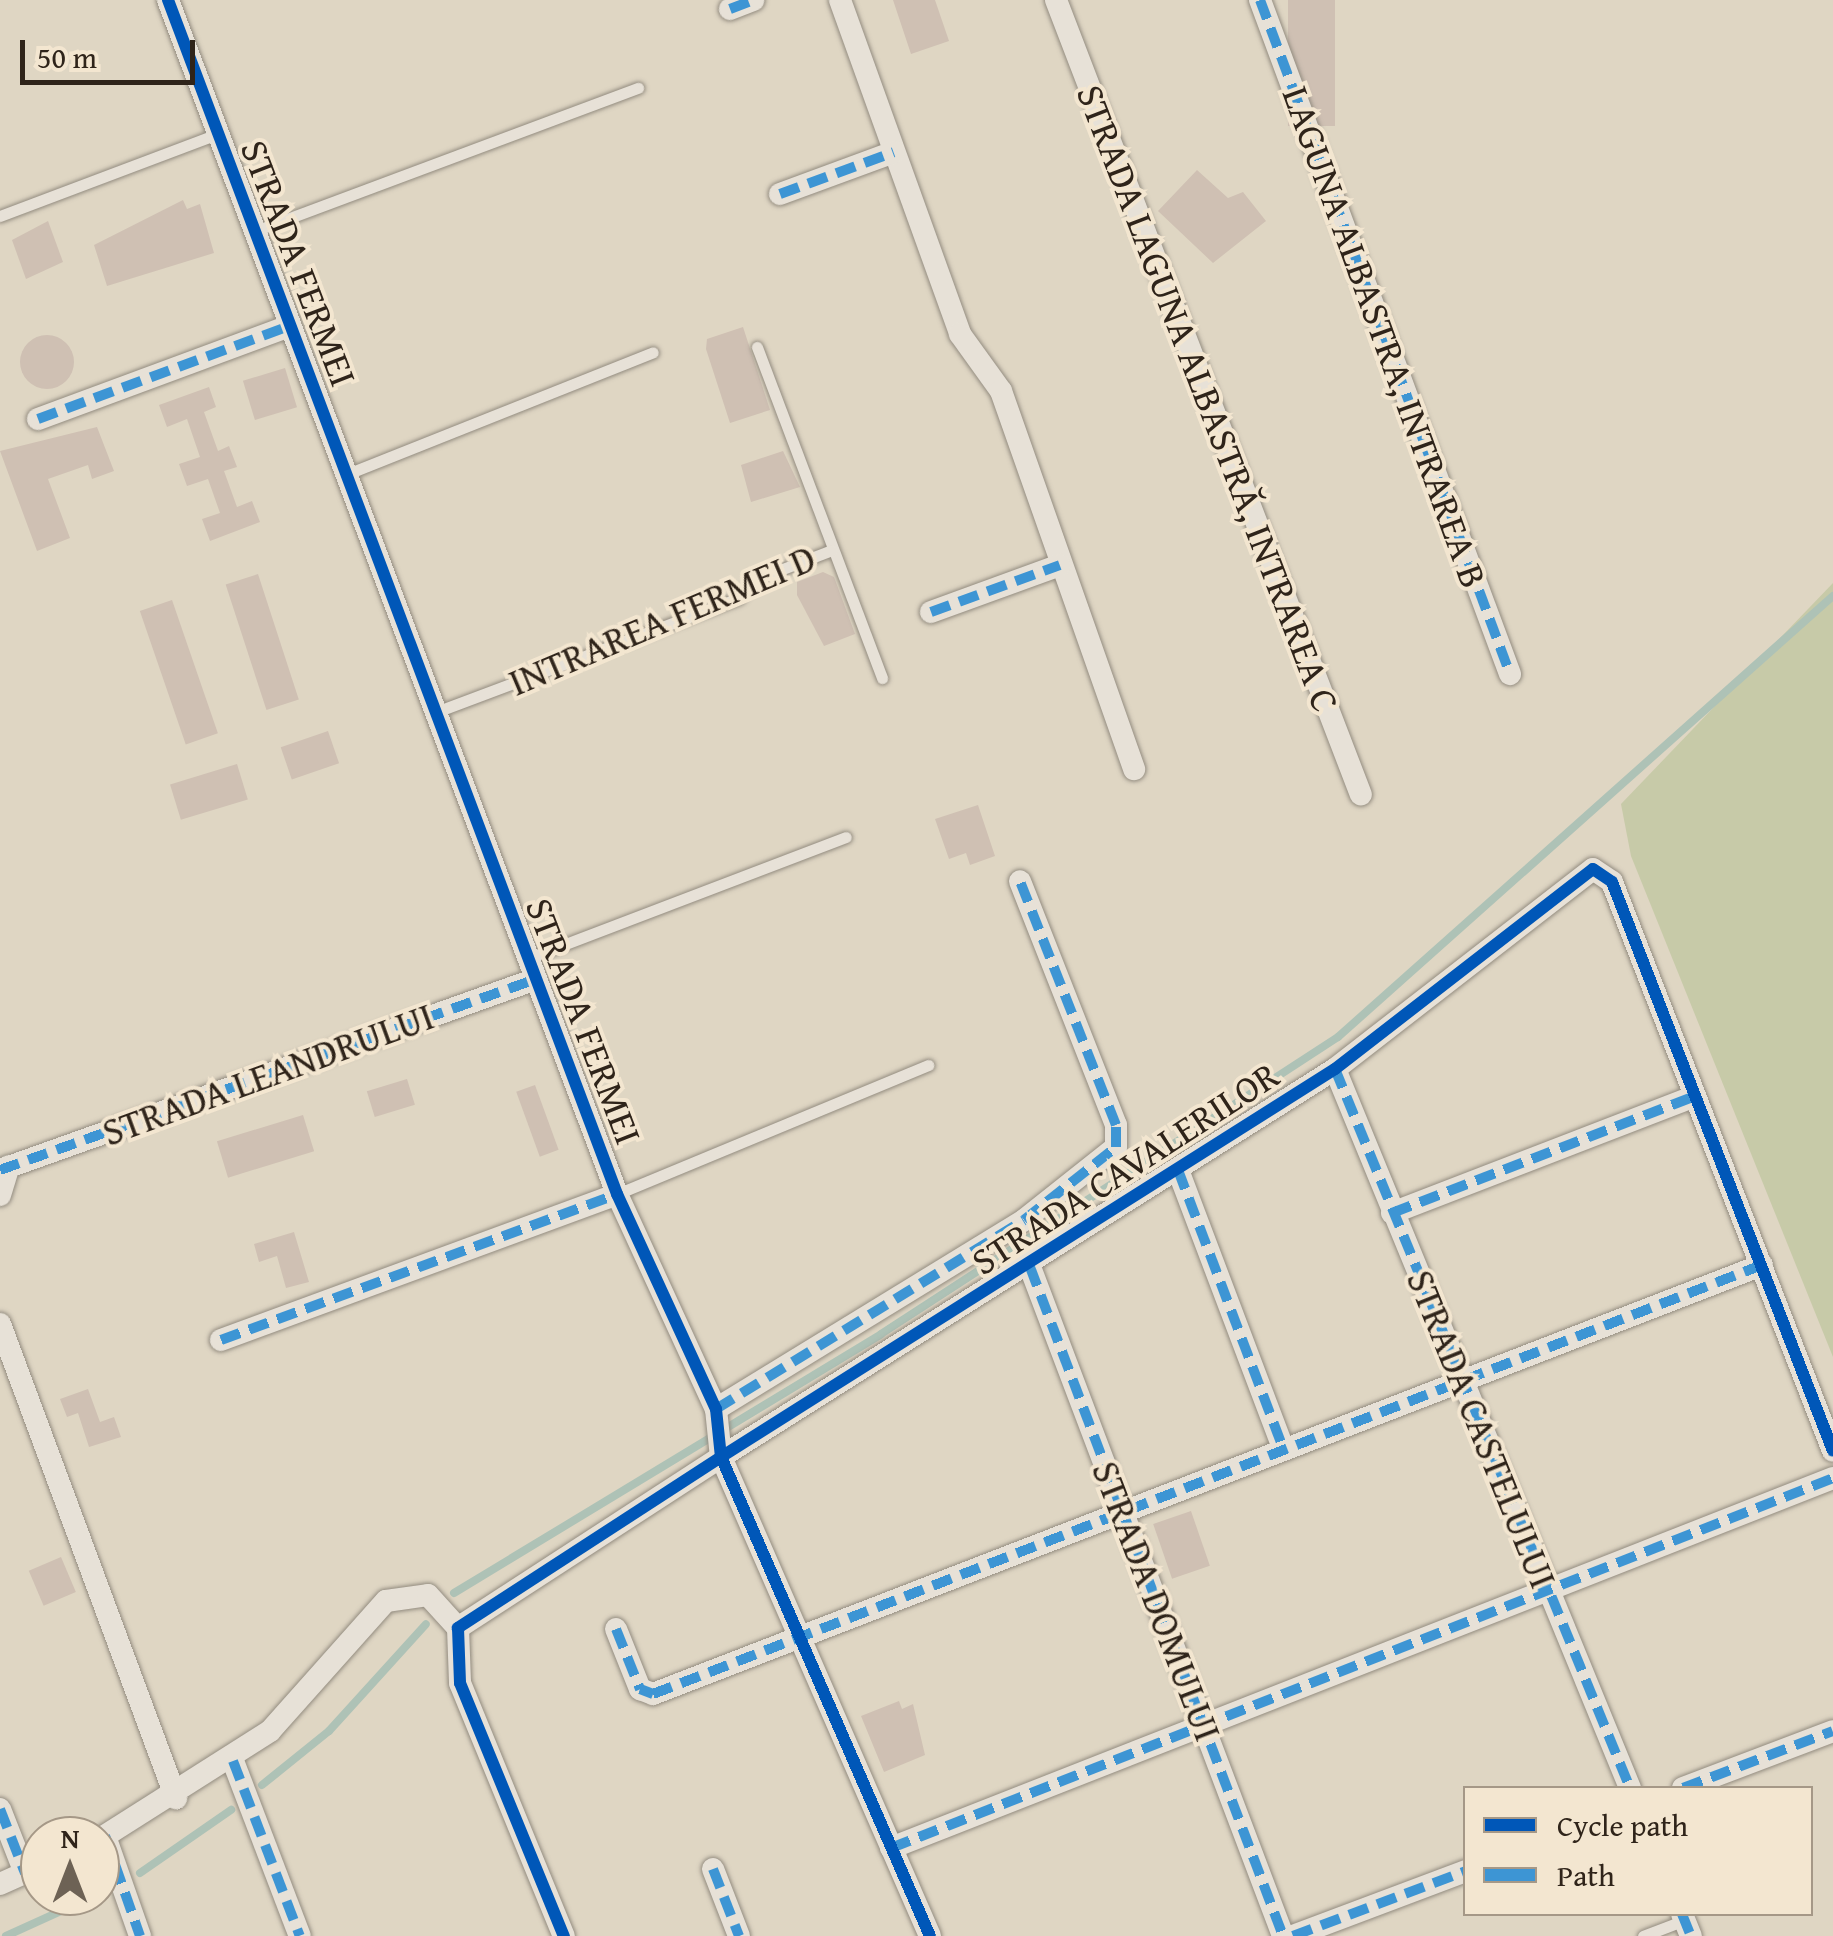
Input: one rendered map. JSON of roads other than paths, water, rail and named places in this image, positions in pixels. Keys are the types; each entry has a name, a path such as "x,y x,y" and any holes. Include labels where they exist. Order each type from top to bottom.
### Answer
{"street":[{"name":"STRADA FERMEI","path":"168,0 618,1194 716,1409 722,1448 799,1637 930,1936"},
{"path":"730,9 753,0"},
{"path":"840,0 960,334 1001,391 1134,769"},
{"name":"STRADA LAGUNA ALBASTRĂ, INTRAREA C","path":"1056,0 1361,795"},
{"name":"LAGUNA ALBASTRA, INTRAREA B","path":"1260,0 1510,674"},
{"path":"780,194 894,152"},
{"path":"38,420 290,326"},
{"path":"931,612 1060,566"},
{"name":"STRADA CAVALERILOR","path":"722,1448 1030,1267 1335,1069 1592,868 1612,882 1695,1096"},
{"path":"716,1409 1024,1220 1116,1148 1116,1126 1020,882"},
{"name":"STRADA LEANDRULUI","path":"5,1168 532,968"},
{"name":"STRADA CASTELULUI","path":"1335,1069 1629,1786"},
{"path":"1392,1212 1695,1096 1833,1451"},
{"path":"0,1195 5,1168"},
{"path":"1178,1170 1284,1450"},
{"path":"221,1340 618,1194"},
{"path":"616,1629 640,1689 654,1694 1762,1265"},
{"name":"STRADA DOMULUI","path":"1030,1267 1283,1936"},
{"path":"0,1324 176,1798"},
{"path":"458,1628 480,1606 722,1448"},
{"path":"891,1848 1833,1478"},
{"path":"120,1829 233,1761 386,1600 428,1595 458,1628 460,1683 564,1936"},
{"path":"1688,1786 1833,1731"},
{"path":"233,1761 300,1936"},
{"path":"0,1809 20,1846"},
{"path":"713,1868 740,1936"},
{"path":"1294,1936 1463,1872"},
{"path":"120,1883 140,1936"}],"lane":[{"path":"255,231 638,88"},
{"path":"0,216 217,134"},
{"name":"INTRAREA FERMEI D","path":"758,347 882,678"},
{"path":"346,474 653,352"},
{"name":"INTRAREA FERMEI D","path":"436,712 738,598 757,578 832,550"},
{"path":"532,968 846,837"},
{"path":"618,1194 928,1065"},
{"path":"1643,1936 1686,1923"}],"waterway":[{"path":"454,1593 881,1334 1338,1037 1833,596"},
{"path":"262,1785 329,1731 426,1624"},
{"path":"140,1873 231,1810"},
{"path":"6,1936 50,1916"}]}
